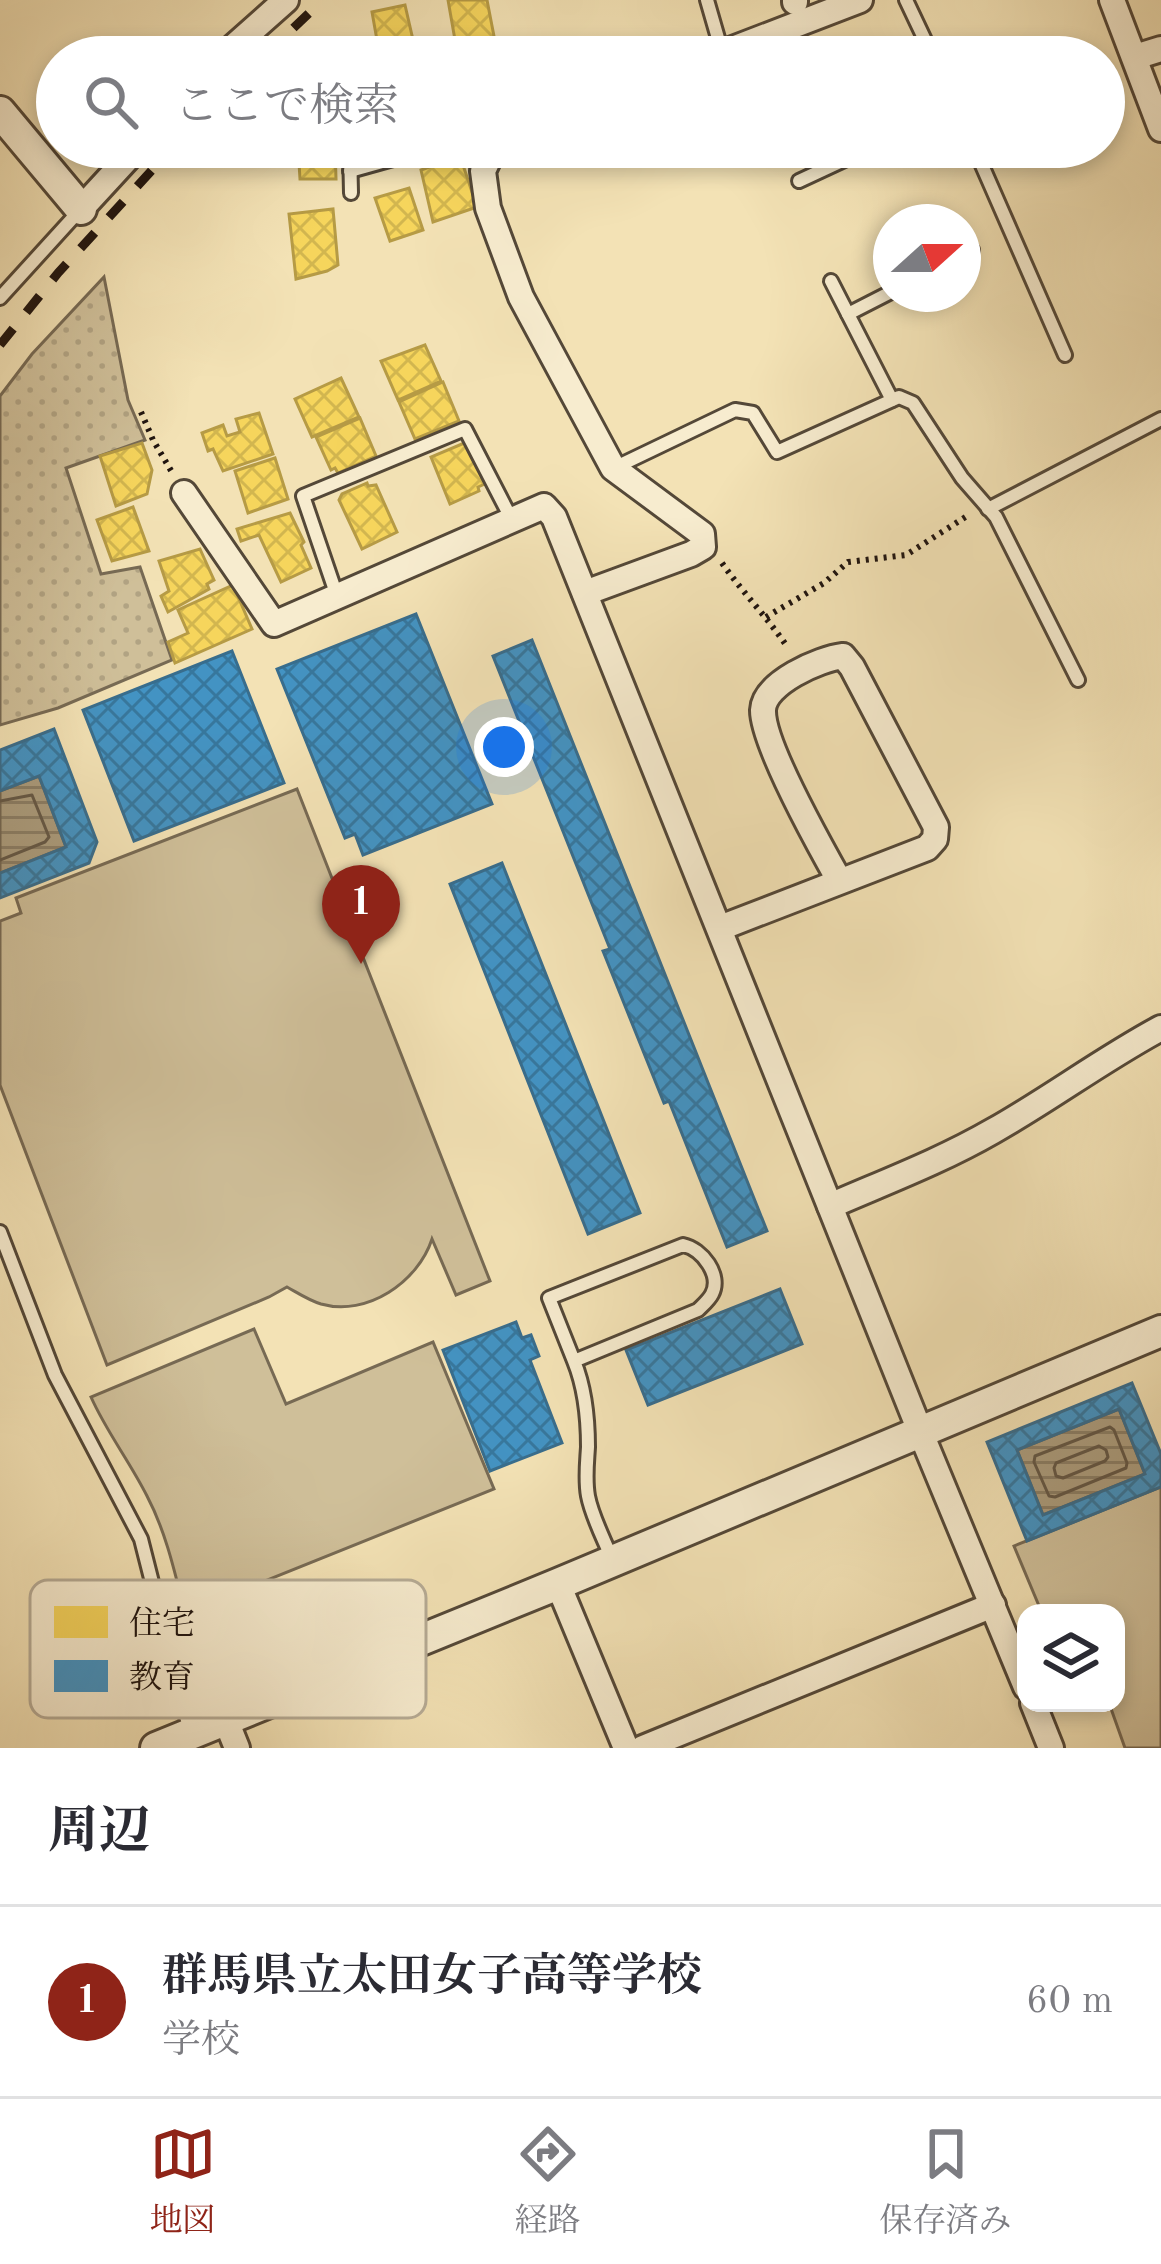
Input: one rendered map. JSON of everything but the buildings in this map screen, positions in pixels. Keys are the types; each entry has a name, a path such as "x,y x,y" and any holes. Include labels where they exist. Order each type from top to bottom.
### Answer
{"street":[{"path":"246,36 286,0"},
{"path":"766,36 860,0"},
{"path":"1112,0 1161,129"},
{"path":"1135,57 1161,49"},
{"path":"0,112 36,155"},
{"path":"47,168 81,209 119,168"},
{"path":"484,168 488,208 520,296 613,468 702,534 703,544 691,554 585,593"},
{"path":"184,493 274,624 544,506 554,517 1017,1665"},
{"path":"720,928 927,848 935,839 936,826 843,656 828,658 780,683 763,708 773,750 839,880"},
{"path":"830,1206 957,1151 1161,1028"},
{"path":"426,1637 1161,1331"},
{"path":"558,1583 626,1748"},
{"path":"643,1748 993,1605"},
{"path":"1037,1712 1051,1748"},
{"path":"156,1748 226,1718 237,1748"}],"lane":[{"path":"707,0 714,36"},
{"path":"906,0 923,36"},
{"path":"350,193 350,171 361,168"},
{"path":"799,181 827,168"},
{"path":"983,168 1065,355"},
{"path":"0,298 81,209"},
{"path":"831,281 892,400"},
{"path":"848,314 873,301"},
{"path":"613,468 735,410 754,413 777,452 899,397 913,403 962,478 996,518 1078,680"},
{"path":"986,507 1161,419"},
{"path":"338,596 303,496 465,428 512,520"},
{"path":"0,1232 55,1375 141,1539 151,1580"},
{"path":"574,1361 698,1310 714,1291 715,1281 695,1247 683,1245 549,1298 586,1404 588,1499 613,1560"},
{"path":"186,1718 190,1733"}],"path":[{"path":"141,412 184,493"},
{"path":"766,617 824,583 848,562 905,556 986,507"},
{"path":"703,544 766,617 802,671"}],"shaded area":[{"path":"104,277 128,400 145,440 66,468 101,574 140,567 172,660 58,708 0,725 0,396"},
{"path":"297,789 490,1281 456,1295 432,1239 403,1282 373,1300 338,1307 287,1287 107,1365 0,1085 0,921 21,913 16,898"},
{"path":"254,1329 286,1404 433,1342 494,1489 267,1580 176,1580 154,1510 91,1397"},
{"path":"1161,1487 1161,1748 1125,1748 1112,1712 1125,1712 1125,1604 1038,1604 1014,1546"}],"water":[{"path":"39,776 66,847 0,873 0,791"},
{"path":"1119,1409 1145,1474 1043,1515 1017,1450"}],"railway":[{"path":"285,36 323,0"},
{"path":"0,345 154,168"}],"place":[{"name":"群馬県立太田女子高等学校","path":"361,964"}]}
